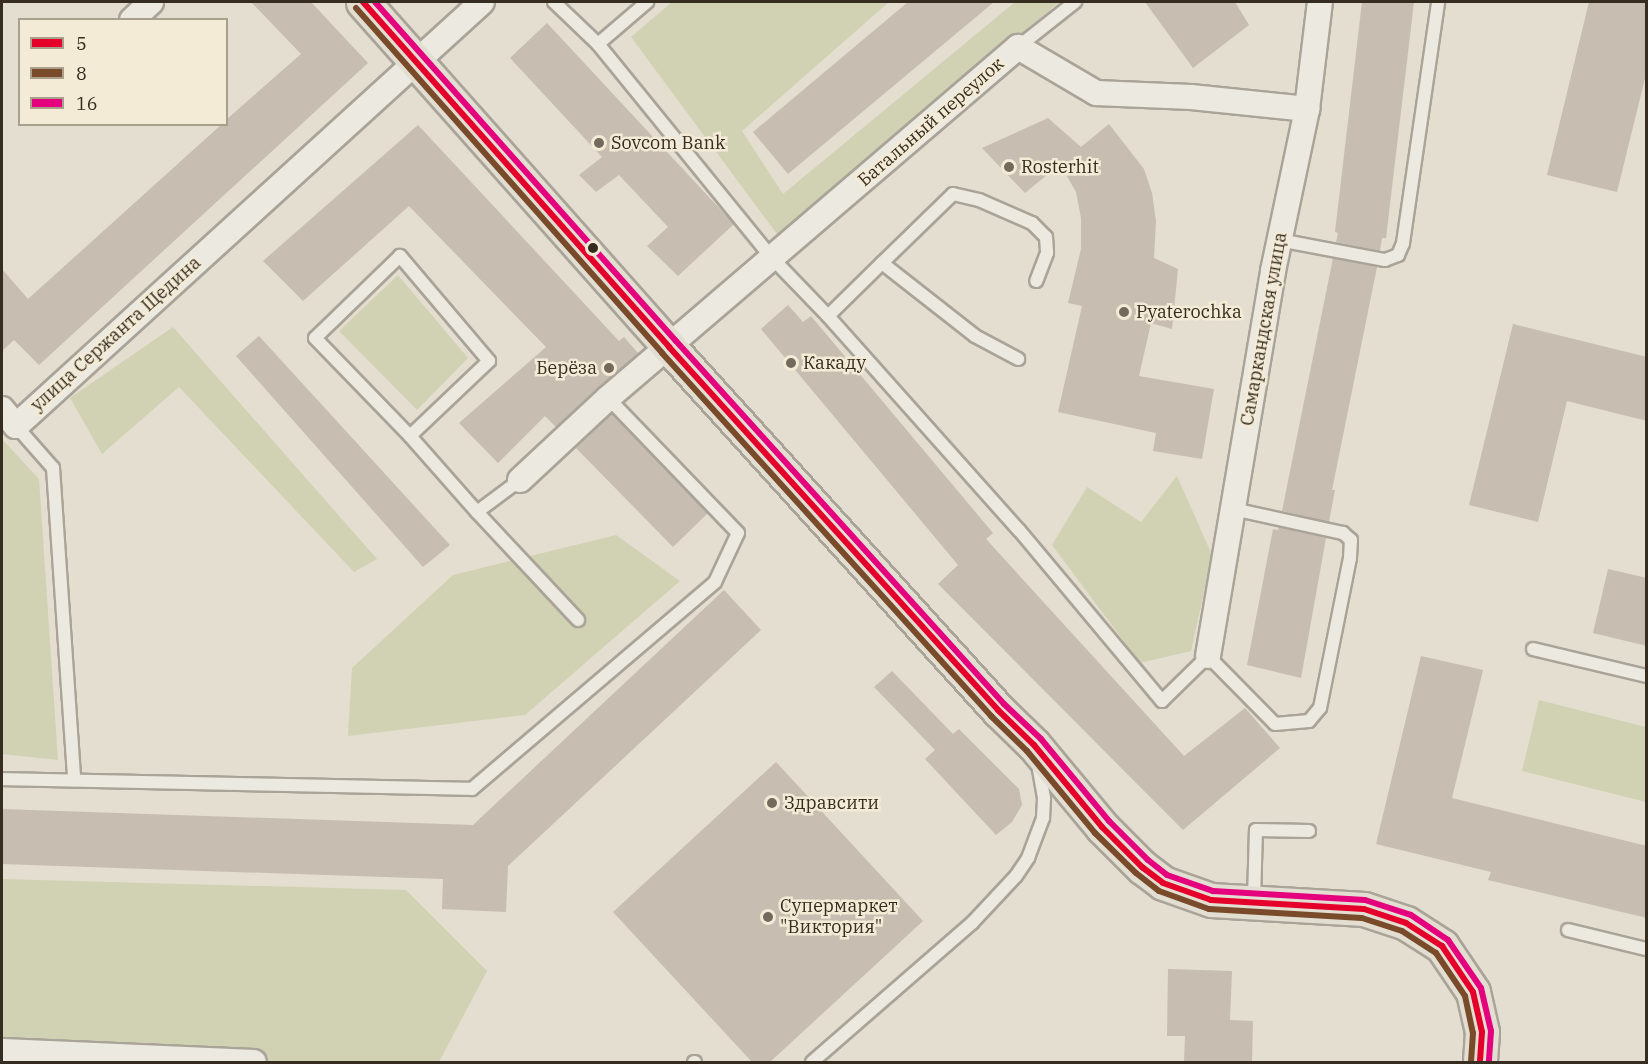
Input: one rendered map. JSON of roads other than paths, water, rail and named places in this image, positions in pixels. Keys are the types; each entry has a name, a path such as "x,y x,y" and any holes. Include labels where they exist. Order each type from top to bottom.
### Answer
{"main road":[{"path":"363,2 669,346 998,710 1034,746 1102,827 1142,867 1163,883 1211,900 1364,909 1406,923 1442,946 1473,992 1482,1032 1480,1062"}],"street":[{"path":"134,18 151,2"},
{"name":"улица Сержанта Щедина","path":"9,417 482,2"},
{"name":"Самаркандская улица","path":"1208,656 1279,240 1307,109 1320,2"},
{"name":"Батальный переулок","path":"520,480 608,398 1018,47 1096,93 1191,97 1307,109"},
{"path":"2,1051 254,1062"}],"lane":[{"path":"554,2 598,44 773,259 828,316 1019,530 1162,701 1208,656 1275,724 1309,721 1320,708 1350,558 1351,540 1343,533 1233,508"},
{"path":"598,44 647,2"},
{"path":"1018,47 1075,2"},
{"path":"1279,240 1385,260 1398,255 1403,243 1438,2"},
{"path":"828,316 952,194 979,200 1032,223 1046,237 1047,253 1036,281"},
{"path":"410,436 489,361 400,256 315,338 410,436 578,621"},
{"path":"882,263 975,336 1018,359"},
{"path":"2,779 472,789 715,582 738,533 608,398"},
{"path":"9,417 53,468 74,780"},
{"path":"477,512 520,480"},
{"path":"1533,649 1647,676"},
{"path":"812,1062 988,907 1016,876 1028,858 1043,818 1043,786 1034,746"},
{"path":"1254,901 1256,830 1309,831"},
{"path":"1568,930 1647,949"}],"place":[{"name":"Sovcom Bank","path":"599,143"},
{"name":"Rosterhit","path":"1009,167"},
{"name":"Pyaterochka","path":"1124,312"},
{"name":"Какаду","path":"791,363"},
{"name":"Берёза","path":"609,368"},
{"name":"Здравсити","path":"772,803"},
{"name":"Супермаркет \"Виктория\"","path":"768,917"}]}
